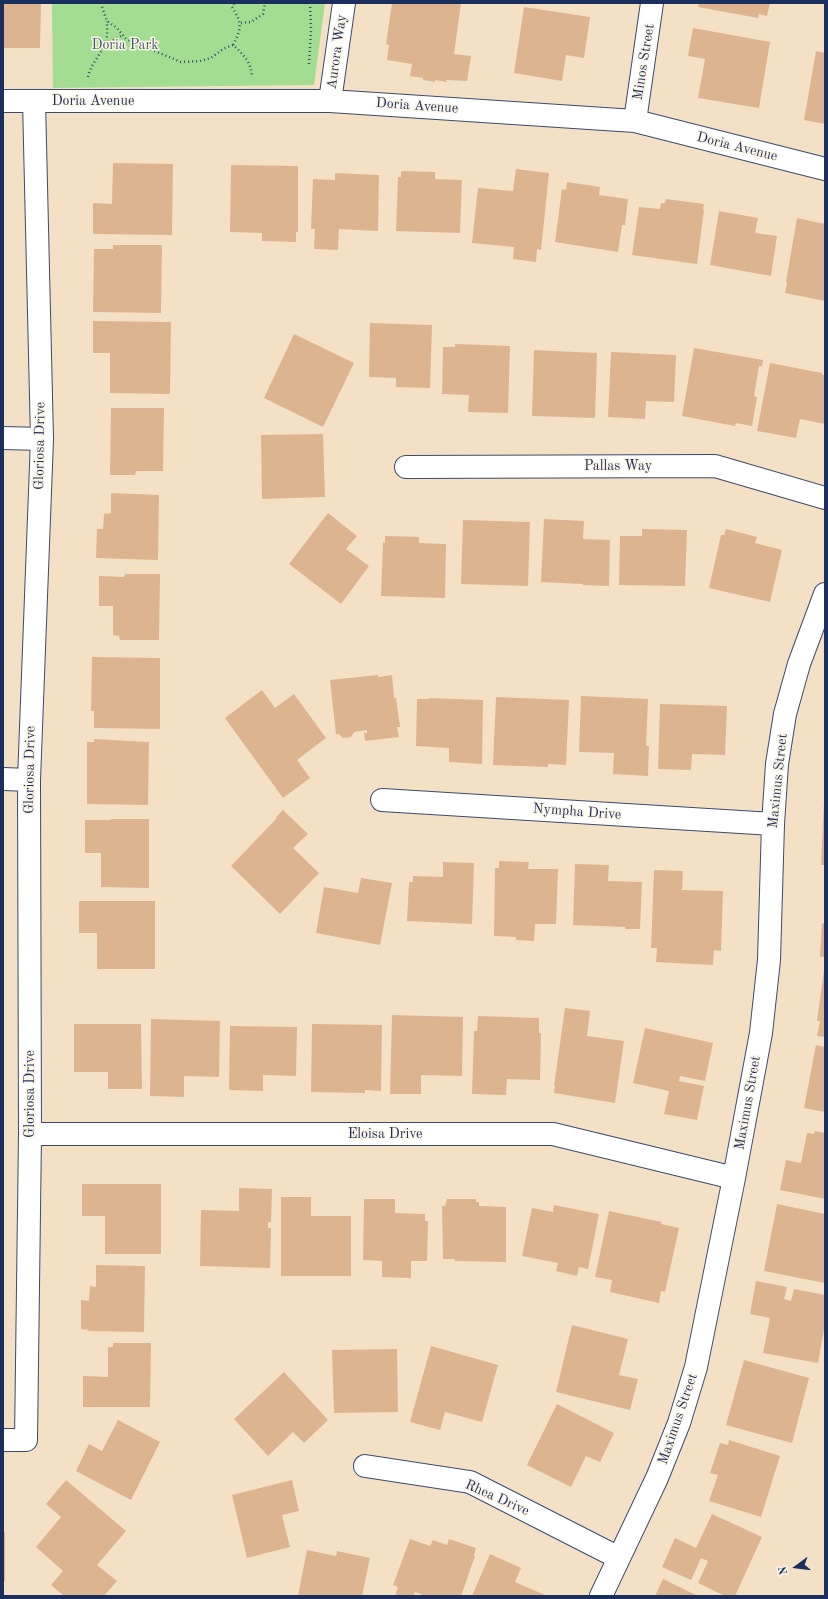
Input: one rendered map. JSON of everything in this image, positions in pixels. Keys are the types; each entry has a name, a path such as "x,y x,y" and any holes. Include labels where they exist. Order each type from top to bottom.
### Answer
{"street":[{"name":"Aurora Way","path":"330,101 344,3"},
{"name":"Minos Street","path":"635,121 652,3"},
{"name":"Gloriosa Drive","path":"3,1440 26,1440 30,1134 29,780 42,439 34,101"},
{"name":"Doria Avenue","path":"3,102 330,101 635,121 825,169"},
{"path":"3,438 42,439"},
{"name":"Pallas Way","path":"406,467 715,466 825,498"},
{"name":"Maximus Street","path":"601,1596 657,1478 678,1423 696,1367 761,1033 767,975 777,764 785,714 799,664 825,594"},
{"path":"3,779 29,780"},
{"name":"Nympha Drive","path":"382,800 773,824"},
{"name":"Eloisa Drive","path":"30,1134 553,1134 734,1178"},
{"name":"Rhea Drive","path":"365,1466 470,1482 619,1558"}],"path":[{"path":"88,101 89,70 105,44 108,34 107,21 102,3"},
{"path":"107,21 117,28 126,39 180,62 200,61 211,58 223,49 233,45 238,35 241,23 232,7 234,3"},
{"path":"241,23 250,22 263,14 265,3"},
{"path":"309,68 311,30 310,3"},
{"path":"105,44 123,36"},
{"path":"233,45 248,60 252,70 252,83"}],"green space":[{"name":"Doria Park","path":"52,3 325,3 314,85 53,88"}],"building":[{"path":"3,3 41,3 40,48 3,48"},
{"path":"392,3 461,3 454,54 471,56 467,81 446,80 447,82 435,80 435,82 423,80 423,78 410,76 412,64 387,60 389,45 386,44"},
{"path":"699,3 770,3 767,16 759,14 758,18 698,7"},
{"path":"524,7 590,17 584,58 566,55 562,81 514,73"},
{"path":"693,28 770,42 759,108 698,98 705,59 688,56"},
{"path":"816,51 825,53 825,124 804,120"},
{"path":"113,163 173,164 172,235 93,234 93,203 112,204"},
{"path":"231,165 298,166 298,232 296,232 296,242 262,241 262,233 230,232"},
{"path":"516,169 549,173 541,250 537,249 536,262 513,259 514,247 472,243 478,188 513,191"},
{"path":"401,171 435,172 435,179 462,180 460,233 396,231 398,177 401,177"},
{"path":"335,173 379,175 378,231 339,229 338,250 314,249 315,229 311,229 313,179 335,180"},
{"path":"567,182 600,187 599,195 628,199 625,225 622,225 618,252 555,242 562,189 566,190"},
{"path":"666,199 704,204 697,264 632,255 639,207 660,209 661,203 665,203"},
{"path":"719,211 758,218 755,233 777,236 771,276 710,265"},
{"path":"797,218 825,224 825,301 785,293"},
{"path":"113,245 162,245 161,313 93,312 94,249 113,249"},
{"path":"93,321 171,322 170,394 110,393 110,353 93,353"},
{"path":"370,323 432,325 430,388 396,387 396,378 369,377"},
{"path":"294,334 354,363 323,427 264,398"},
{"path":"455,344 510,346 508,413 468,412 469,395 442,394 443,347 455,347"},
{"path":"694,348 763,360 762,366 759,366 754,396 757,397 752,426 736,423 735,426 682,416"},
{"path":"534,350 597,353 595,418 532,416"},
{"path":"611,352 676,355 674,402 646,401 645,419 608,417"},
{"path":"770,363 822,373 822,375 825,375 825,424 800,419 796,438 757,431"},
{"path":"111,408 164,408 163,471 136,471 135,475 110,475"},
{"path":"323,434 325,497 262,499 261,435"},
{"path":"111,493 159,495 158,560 96,558 97,529 103,529 104,514 111,513"},
{"path":"328,513 357,536 346,549 369,566 341,604 289,564"},
{"path":"544,519 584,521 583,539 610,540 609,586 541,582"},
{"path":"463,520 530,522 528,586 461,584"},
{"path":"642,529 687,530 685,586 619,585 620,536 642,536"},
{"path":"726,529 757,537 755,543 782,550 770,602 709,588 721,535 724,535"},
{"path":"385,536 419,537 419,543 446,544 445,598 381,596 383,542 385,543"},
{"path":"125,574 160,574 159,640 120,640 119,636 113,635 113,606 99,606 99,576 124,577"},
{"path":"92,657 160,658 160,729 94,728 94,711 91,711"},
{"path":"378,675 378,677 392,675 394,698 396,698 400,727 397,727 399,737 365,741 364,733 367,733 367,730 354,732 351,737 343,738 339,734 336,734 330,680"},
{"path":"262,690 275,708 294,694 326,738 297,760 310,778 283,798 225,718"},
{"path":"581,696 648,699 646,746 649,746 648,776 613,774 614,753 579,752"},
{"path":"496,697 569,700 566,765 548,764 548,767 493,765"},
{"path":"417,699 483,700 482,764 449,762 449,748 416,746"},
{"path":"660,704 727,706 725,755 692,754 691,770 658,769"},
{"path":"94,739 149,742 148,805 87,804 87,742 94,742"},
{"path":"824,801 825,865 821,865"},
{"path":"283,810 308,834 293,848 319,873 280,914 231,866"},
{"path":"149,819 149,888 101,887 101,853 85,853 85,820"},
{"path":"499,861 529,862 528,869 558,869 556,924 535,924 534,941 516,940 516,937 494,936 495,868 499,868"},
{"path":"443,862 474,863 472,924 407,921 409,882 413,882 413,876 443,877"},
{"path":"575,864 609,865 608,881 642,882 640,929 573,925"},
{"path":"654,870 683,871 682,890 723,891 721,951 714,950 713,965 656,962 657,948 651,948"},
{"path":"361,878 392,883 380,945 316,933 324,887 358,893"},
{"path":"79,901 155,901 155,969 97,969 97,933 79,933"},
{"path":"822,923 825,924 825,957 820,957"},
{"path":"824,970 825,1037 817,1036 820,1021 817,1021"},
{"path":"565,1008 590,1011 587,1036 624,1041 615,1103 554,1093"},
{"path":"392,1015 463,1017 462,1076 421,1075 421,1094 390,1094"},
{"path":"478,1016 539,1018 539,1033 541,1033 540,1080 507,1079 506,1095 472,1094 474,1031 477,1031"},
{"path":"151,1019 220,1021 219,1077 184,1076 184,1097 150,1096"},
{"path":"74,1024 141,1024 142,1089 108,1089 108,1072 74,1072"},
{"path":"312,1024 382,1025 381,1091 365,1090 365,1093 311,1092"},
{"path":"230,1026 297,1027 296,1076 263,1075 263,1091 229,1090"},
{"path":"645,1028 713,1043 705,1081 680,1076 679,1081 704,1086 697,1120 664,1114 669,1091 633,1083"},
{"path":"816,1045 825,1047 825,1112 804,1108"},
{"path":"815,1131 825,1133 825,1199 780,1190 786,1160 801,1163 807,1133 814,1134"},
{"path":"82,1184 161,1184 161,1254 105,1254 105,1216 82,1216"},
{"path":"239,1188 272,1189 271,1222 268,1222 268,1228 271,1228 270,1268 200,1266 201,1210 239,1211"},
{"path":"281,1197 311,1197 311,1216 351,1216 351,1276 281,1276"},
{"path":"364,1199 395,1199 395,1213 425,1214 425,1221 428,1221 427,1261 411,1261 411,1278 382,1277 382,1261 363,1260"},
{"path":"447,1199 476,1199 476,1202 479,1202 479,1206 506,1207 506,1262 455,1261 455,1259 443,1259 442,1206 445,1206"},
{"path":"777,1204 825,1214 825,1283 764,1271"},
{"path":"554,1205 599,1214 588,1269 579,1267 577,1276 556,1271 558,1263 522,1256 532,1208 553,1212"},
{"path":"609,1211 662,1222 661,1224 679,1228 665,1292 661,1291 659,1303 610,1292 612,1280 595,1277"},
{"path":"96,1265 145,1266 144,1332 88,1331 89,1330 81,1329 81,1300 89,1301 90,1286 96,1287"},
{"path":"756,1281 787,1287 784,1299 791,1301 794,1289 825,1295 825,1324 818,1363 763,1353 770,1318 750,1314"},
{"path":"572,1325 628,1339 619,1375 638,1379 630,1410 556,1392"},
{"path":"113,1343 151,1343 150,1407 83,1407 83,1376 108,1377 108,1347 113,1347"},
{"path":"431,1346 498,1365 482,1422 445,1412 440,1430 410,1422"},
{"path":"397,1349 398,1412 334,1413 332,1350"},
{"path":"744,1360 809,1378 792,1443 726,1425"},
{"path":"284,1372 328,1420 304,1443 293,1432 268,1456 234,1419"},
{"path":"557,1404 614,1433 600,1462 586,1456 571,1487 527,1465"},
{"path":"118,1420 160,1442 131,1500 76,1471 89,1444 102,1451"},
{"path":"729,1440 780,1456 761,1517 709,1501 718,1475 710,1473 720,1443 728,1445"},
{"path":"66,1480 126,1531 97,1565 117,1581 104,1596 64,1596 51,1585 63,1571 36,1547 61,1517 46,1504"},
{"path":"292,1480 299,1511 282,1515 290,1547 247,1558 232,1495"},
{"path":"712,1514 762,1537 735,1596 725,1596 698,1583 708,1561 701,1558 691,1580 662,1567 675,1538 696,1548"},
{"path":"3,1532 5,1532 5,1581 3,1581"},
{"path":"410,1539 430,1546 433,1540 447,1545 449,1539 476,1548 475,1556 461,1596 426,1596 415,1592 414,1596 395,1596 398,1587 393,1585"},
{"path":"307,1550 336,1556 337,1551 370,1558 362,1596 298,1596"},
{"path":"490,1554 521,1568 515,1582 545,1595 472,1596"},
{"path":"663,1579 698,1596 655,1596"}]}
